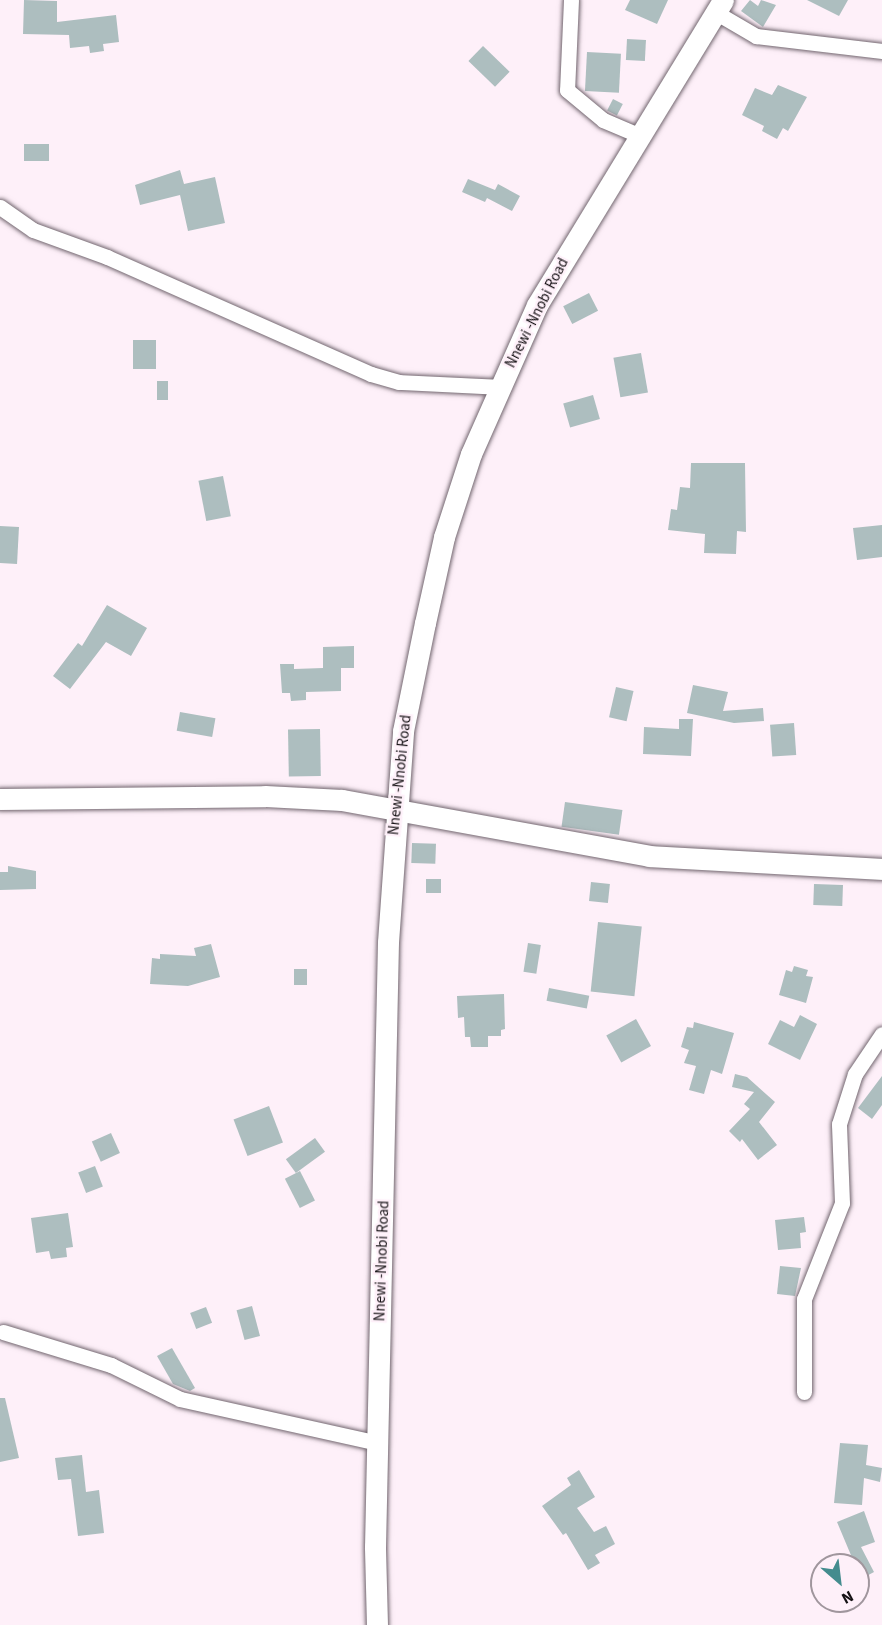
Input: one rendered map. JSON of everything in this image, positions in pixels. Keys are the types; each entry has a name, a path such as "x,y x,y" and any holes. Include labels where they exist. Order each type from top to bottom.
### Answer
{"main road":[{"name":"Nnewi -Nnobi Road","path":"377,1625 378,1443 388,942 394,813 403,732 444,537 471,454 537,305 638,135 719,6"},
{"path":"0,799 265,796 342,800 394,813 528,832 649,856 882,869"}],"street":[{"path":"571,0 567,90 603,120 638,135"},
{"path":"719,6 756,36 882,51"},
{"path":"0,207 33,230 107,257 371,374 399,382 500,387"},
{"path":"804,1392 804,1299 842,1203 842,1114 855,1074 882,1034"},
{"path":"3,1332 111,1365 180,1399 378,1443"}],"building":[{"path":"24,0 57,1 57,22 116,15 119,42 103,44 104,51 90,53 89,46 70,48 69,35 23,34"},
{"path":"630,0 668,0 657,24 625,10"},
{"path":"750,0 758,6 761,0 776,5 763,27 741,11"},
{"path":"807,0 848,0 839,16"},
{"path":"627,39 646,40 645,61 626,60"},
{"path":"483,46 510,72 495,87 468,61"},
{"path":"587,52 621,54 619,93 585,91"},
{"path":"778,85 807,97 788,131 783,128 777,139 762,131 764,126 742,115 755,88 772,95"},
{"path":"613,99 623,104 617,116 607,111"},
{"path":"24,144 49,144 49,161 24,161"},
{"path":"180,170 184,184 215,177 225,223 188,231 180,195 140,205 135,185"},
{"path":"468,179 495,190 498,184 520,196 512,211 487,198 485,202 462,192"},
{"path":"589,293 598,311 572,324 563,306"},
{"path":"133,340 156,340 156,369 133,369"},
{"path":"641,353 648,392 620,397 613,358"},
{"path":"157,381 168,381 168,400 157,400"},
{"path":"593,395 600,419 570,428 563,404"},
{"path":"691,463 745,463 746,532 737,531 736,554 704,553 705,534 668,530 671,509 677,510 680,487 690,488"},
{"path":"223,476 231,516 206,521 198,481"},
{"path":"882,525 882,557 857,560 853,528"},
{"path":"0,526 19,527 17,564 0,563"},
{"path":"107,605 147,628 131,656 106,642 70,689 53,676 78,643 82,646"},
{"path":"354,646 354,668 341,668 341,691 306,692 306,700 291,701 290,693 282,693 280,664 294,664 294,669 323,668 323,647"},
{"path":"693,685 728,692 723,711 763,708 764,721 734,723 687,713"},
{"path":"616,687 634,691 627,721 609,717"},
{"path":"180,712 215,718 212,737 177,731"},
{"path":"679,719 693,719 691,756 643,754 644,727 679,729"},
{"path":"794,723 796,755 772,757 770,725"},
{"path":"320,729 321,776 289,777 288,730"},
{"path":"565,802 622,810 619,835 562,827"},
{"path":"412,843 436,844 435,864 411,863"},
{"path":"8,866 36,871 36,889 0,890 0,872 8,872"},
{"path":"426,879 441,879 441,893 426,893"},
{"path":"591,882 610,884 608,903 589,901"},
{"path":"814,884 843,885 842,906 813,905"},
{"path":"598,922 642,927 634,996 591,992"},
{"path":"528,943 541,945 536,974 523,972"},
{"path":"211,944 220,977 188,986 150,984 152,958 160,959 160,954 196,956 194,948"},
{"path":"794,966 808,970 806,976 813,977 806,1003 779,995 786,970 792,972"},
{"path":"294,969 307,969 307,985 294,985"},
{"path":"549,988 589,996 587,1009 547,1001"},
{"path":"504,994 505,1029 501,1030 501,1036 488,1036 488,1047 471,1047 470,1037 465,1037 464,1017 458,1018 457,996"},
{"path":"800,1015 817,1024 800,1060 768,1044 780,1020 794,1027"},
{"path":"636,1019 651,1046 621,1063 606,1035"},
{"path":"694,1022 734,1033 722,1074 711,1070 704,1094 689,1090 696,1066 684,1063 689,1050 681,1047 687,1027 693,1028"},
{"path":"735,1074 747,1077 775,1102 759,1122 777,1145 758,1160 742,1139 740,1142 729,1131 750,1109 744,1104 754,1092 732,1087"},
{"path":"882,1076 882,1105 872,1119 858,1108"},
{"path":"269,1106 283,1142 248,1156 234,1120"},
{"path":"111,1133 120,1153 101,1162 92,1142"},
{"path":"315,1138 325,1152 296,1173 286,1159"},
{"path":"95,1166 103,1187 86,1193 78,1172"},
{"path":"300,1171 315,1200 300,1208 285,1179"},
{"path":"68,1213 73,1247 66,1248 67,1257 51,1259 49,1251 36,1253 31,1218"},
{"path":"804,1217 806,1232 800,1233 801,1248 778,1250 775,1220"},
{"path":"780,1266 801,1268 795,1296 777,1294"},
{"path":"252,1306 260,1336 245,1340 237,1310"},
{"path":"206,1307 212,1323 196,1329 190,1313"},
{"path":"172,1348 195,1388 190,1391 173,1384 157,1356"},
{"path":"0,1398 5,1398 19,1458 0,1462"},
{"path":"840,1443 868,1445 866,1465 882,1468 880,1482 864,1478 862,1505 834,1503"},
{"path":"82,1455 86,1492 99,1490 104,1533 78,1536 71,1479 58,1480 55,1458"},
{"path":"579,1470 595,1497 577,1508 594,1532 606,1526 615,1544 595,1555 600,1563 588,1570 566,1533 563,1535 542,1506 571,1485 567,1478"},
{"path":"864,1511 875,1542 861,1547 864,1553 850,1553 837,1522"}]}
